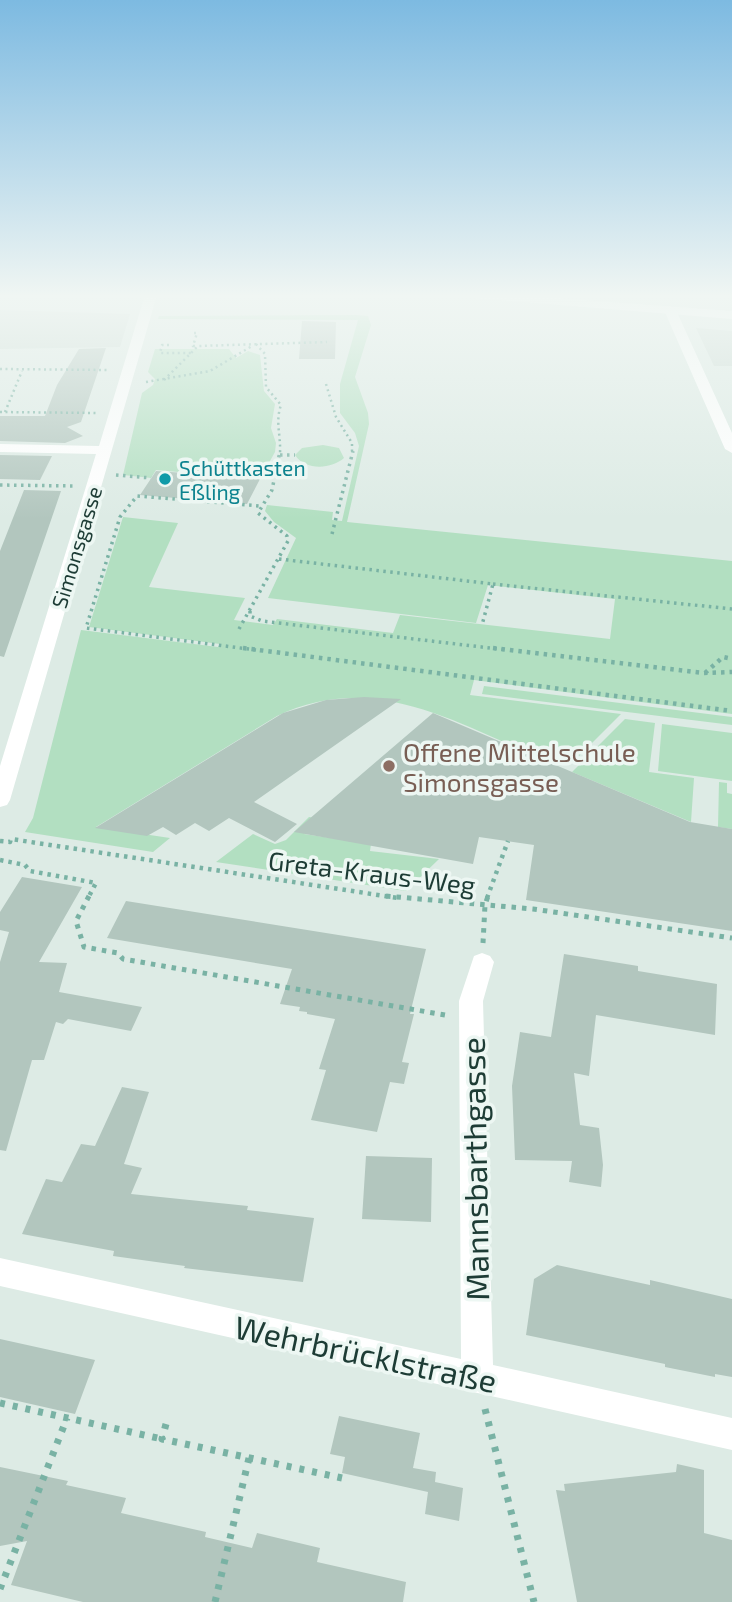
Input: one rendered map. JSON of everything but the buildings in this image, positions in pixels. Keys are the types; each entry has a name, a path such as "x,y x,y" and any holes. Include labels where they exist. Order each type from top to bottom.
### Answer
{"street":[{"name":"Simonsgasse","path":"0,800 128,370"},
{"path":"697,370 732,449"},
{"path":"0,448 105,450"},
{"name":"Mannsbarthgasse","path":"477,1377 471,1001 482,962"},
{"name":"Wehrbrücklstraße","path":"0,1272 732,1434"}],"path":[{"path":"8,370 164,380 210,370"},
{"path":"164,380 175,370"},
{"path":"239,629 288,541 286,536 258,513 272,490 281,438 276,419 281,405 266,387 265,370"},
{"path":"22,371 2,412 116,413"},
{"path":"326,384 332,396 334,415 351,443 352,457 332,534"},
{"path":"280,455 295,455"},
{"path":"267,467 276,468"},
{"path":"98,475 151,478"},
{"path":"0,485 79,486"},
{"path":"260,506 137,496 120,517 86,628 732,711"},
{"path":"279,559 286,563"},
{"path":"279,559 732,609"},
{"path":"482,625 493,583"},
{"path":"250,611 250,616 262,621 704,673 732,672"},
{"path":"704,673 723,657 732,659"},
{"name":"Greta-Kraus-Weg","path":"0,841 10,842 11,839 417,901 533,909 732,938"},
{"path":"484,928 485,905 509,841"},
{"path":"0,860 24,865 30,871 96,883 76,921 84,947 118,953 122,959 471,1019"},
{"path":"477,1377 534,1602"},
{"path":"0,1403 342,1478"},
{"path":"0,1590 67,1418"},
{"path":"162,1439 166,1424"},
{"path":"215,1602 249,1458"}],"green space":[{"path":"149,370 262,370 264,391 275,404 271,428 276,443 275,452 260,479 156,470 151,478 123,475 142,393 153,385 155,379"},
{"path":"344,370 357,370 355,377 368,413 369,424 347,522 732,561 732,714 474,680 470,695 621,714 575,760 553,750 542,759 477,730 412,706 380,700 346,698 312,703 277,716 96,827 170,838 153,852 25,832 33,818 81,630 218,647 220,644 89,627 123,517 178,523 149,587 245,598 234,620 273,625 277,619 393,633 400,615 610,639 615,599 488,585 476,623 268,598 296,538 274,522 265,511 267,505 333,512 332,520 342,521 359,446 355,433 340,413 340,384"},
{"path":"323,445 339,448 344,458 319,467 305,464 295,455 302,448"},
{"path":"484,686 732,717 732,725 482,694"},
{"path":"625,719 655,723 649,772 694,778 691,822 572,772"},
{"path":"662,724 732,733 732,781 658,771"},
{"path":"719,782 727,783 727,793 732,794 732,829 718,827"},
{"path":"309,817 322,819 304,834 371,844 370,851 439,859 406,891 216,862 253,834 275,844 286,840"}],"place":[{"name":"Schüttkasten Eßling","path":"165,479"},
{"name":"Offene Mittelschule Simonsgasse","path":"389,766"}]}
